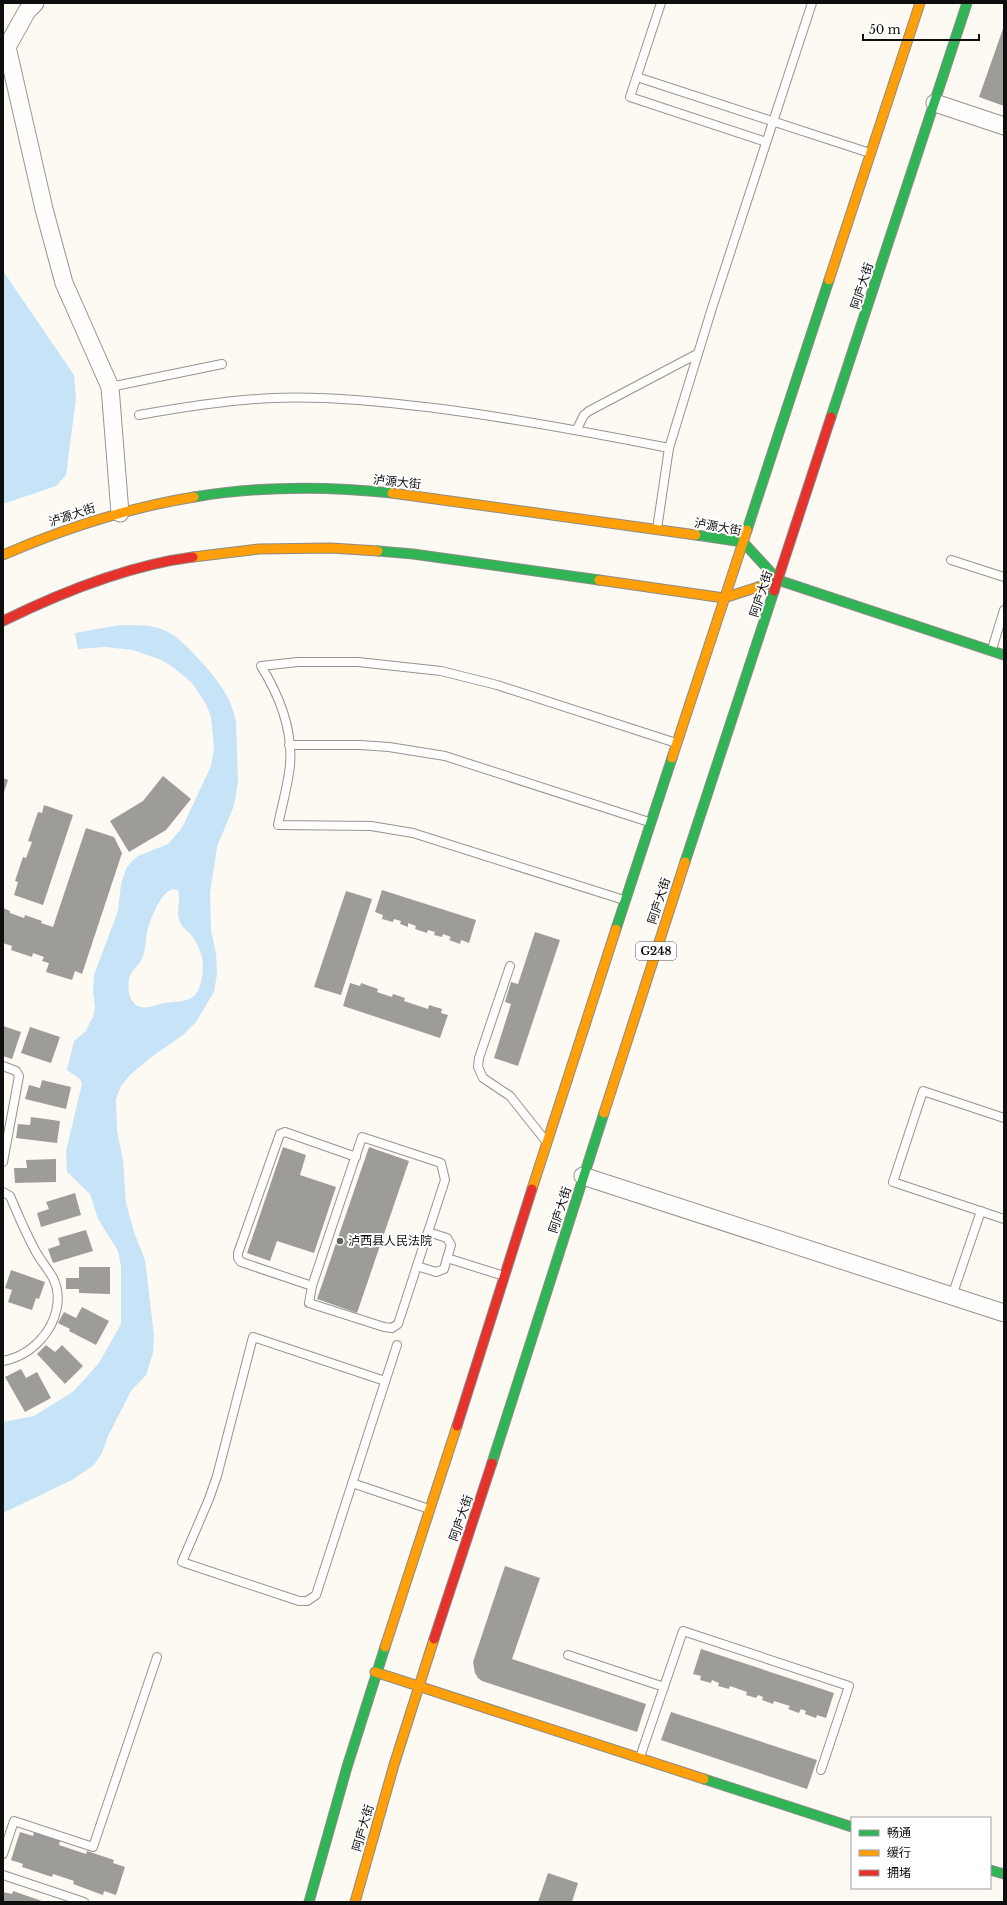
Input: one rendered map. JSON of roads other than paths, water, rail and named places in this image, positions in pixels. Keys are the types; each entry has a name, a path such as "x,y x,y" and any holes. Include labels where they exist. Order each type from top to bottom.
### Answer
{"main road":[{"path":"308,1902 341,1784 376,1672 546,1142 920,3"},
{"name":"阿庐大街","path":"355,1902 418,1686 491,1468 583,1176 967,3"},
{"name":"泸源大街","path":"3,555 57,532 120,513 174,501 215,494 294,488 333,489 420,496 743,542 778,580"},
{"path":"3,621 45,600 77,588 147,566 222,552 295,547 372,550 413,554 724,598 778,580 1004,655"},
{"path":"376,1672 851,1827"},
{"path":"991,1870 1004,1874"}],"street":[{"path":"35,3 27,12 5,48 44,209 64,283 110,387 120,513"},
{"path":"935,103 1004,126"},
{"path":"583,1176 1004,1313"}],"lane":[{"path":"661,3 630,97 766,142"},
{"path":"657,530 668,448 697,354 812,3"},
{"path":"637,76 871,154"},
{"path":"577,429 584,415 589,411 697,354"},
{"path":"110,387 222,364"},
{"path":"139,415 240,400 274,398 343,398 478,414 577,429 668,448"},
{"path":"951,560 1004,577"},
{"path":"991,651 1004,610"},
{"path":"625,901 413,833 370,826 278,825 288,776 290,745 281,706 261,666 298,662 358,662 441,671 497,684 677,743"},
{"path":"290,745 325,744 368,746 445,756 651,823"},
{"path":"510,966 479,1058 478,1067 482,1078 502,1089 518,1104 546,1142"},
{"path":"3,1066 16,1071 19,1076 3,1162"},
{"path":"1004,1118 923,1091 893,1182 1004,1219"},
{"path":"312,1286 240,1262 238,1253 280,1134 285,1132 356,1157"},
{"path":"362,1137 441,1164 445,1180 398,1324 392,1328 384,1327 309,1302 312,1286 356,1157 362,1137"},
{"path":"3,1192 10,1196 36,1252 53,1279 58,1303 52,1324 39,1342 20,1356 3,1362"},
{"path":"952,1296 981,1211"},
{"path":"417,1266 436,1272 444,1269 451,1245 447,1238 428,1232"},
{"path":"447,1258 504,1276"},
{"path":"385,1381 253,1337 209,1499 182,1562 299,1601 307,1601 316,1595 385,1381 396,1345"},
{"path":"352,1483 429,1510"},
{"path":"640,1758 683,1631 849,1686 820,1770"},
{"path":"568,1655 664,1688"},
{"path":"3,1854 14,1821 93,1847 157,1657"},
{"path":"3,1875 84,1902"}],"water":[{"path":"3,271 74,375 76,398 66,475 56,486 3,504"},
{"path":"120,625 144,626 163,629 181,641 213,675 229,701 236,721 238,781 233,808 217,847 210,893 211,930 216,953 217,974 214,992 196,1022 183,1035 150,1058 130,1075 121,1086 116,1099 117,1131 123,1160 126,1203 135,1235 145,1260 154,1335 153,1353 149,1366 146,1375 131,1391 108,1436 102,1453 94,1465 72,1480 3,1513 3,1422 34,1416 74,1391 99,1363 121,1324 121,1266 118,1251 98,1219 90,1194 67,1172 66,1151 82,1084 80,1079 67,1070 74,1041 85,1032 93,1017 95,1007 93,991 94,975 118,911 121,884 126,869 138,856 168,844 182,828 211,766 214,748 211,717 206,704 192,683 173,667 161,660 133,650 105,647 78,649 75,633","holes":["173,889 178,890 179,920 182,926 194,939 202,956 203,974 200,986 197,993 187,1000 169,1002 149,1007 140,1007 133,1002 130,997 129,979 142,959 147,932 160,900 169,891"]}],"place":[{"name":"泸西县人民法院","path":"340,1241"}]}
